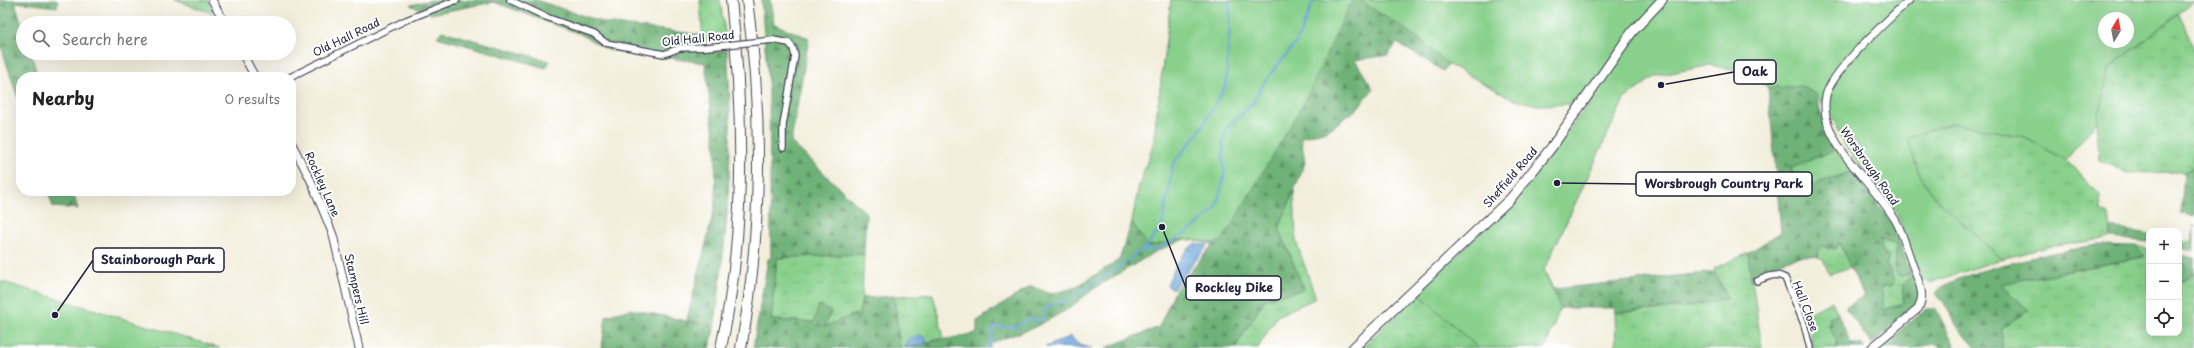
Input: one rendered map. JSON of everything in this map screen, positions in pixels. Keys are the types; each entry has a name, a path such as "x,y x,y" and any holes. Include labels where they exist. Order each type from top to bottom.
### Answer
{"highway":[{"path":"721,348 734,264 740,189 740,92 731,0"},
{"path":"741,348 752,265 758,146 753,38 747,0"},
{"name":"Sheffield Road","path":"1354,348 1511,198 1551,148 1632,32 1662,0"}],"street":[{"path":"212,0 221,16"},
{"name":"Old Hall Road","path":"296,74 406,20 457,0"},
{"name":"Old Hall Road","path":"510,0 546,17 594,34 606,43 664,54 680,48 773,40 789,43 793,48 795,56 782,125 783,148"},
{"name":"Worsbrough Road","path":"1871,348 1918,309 1921,304 1922,290 1896,223 1836,140 1827,121 1825,102 1829,88 1839,72 1909,0"},
{"path":"246,60 252,72"},
{"name":"Rockley Lane","path":"296,152 311,181 333,235"},
{"name":"Stampers Hill","path":"333,235 359,348"},
{"name":"Hall Close","path":"1757,281 1779,274 1784,278 1804,324 1810,348"}],"green space":[{"path":"0,0 58,0 57,7 15,2 19,16 16,16 16,60 33,60 37,72 16,72 16,93 0,43"},
{"path":"175,0 208,0 214,10 211,13"},
{"path":"432,0 536,0 605,23 703,35 704,53 727,50 730,104 729,185 720,287 710,348 602,348 606,316 631,309 700,324 687,320 715,206 716,151 705,63 608,50 580,34 494,2 431,14 410,5"},
{"path":"700,0 720,0 726,39 703,42"},
{"path":"761,0 770,0 774,24 809,38 791,142 866,213 864,254 777,258 771,320 814,322 819,305 831,312 824,327 855,314 858,319 862,298 894,296 900,348 753,348 768,259 771,258 769,92"},
{"path":"1171,0 1400,0 1431,22 1449,65 1443,71 1397,43 1388,55 1355,60 1373,89 1357,109 1327,131 1301,137 1305,163 1279,228 1304,289 1265,299 1235,348 1105,348 1159,327 1176,289 1213,244 1185,239 1155,252 1095,288 1067,310 1033,328 991,343 990,348 900,348 977,333 977,321 1031,286 1051,294 1074,288 1119,260 1132,222 1139,186 1153,145"},
{"path":"1171,0 1352,0 1304,103 1222,241 1213,243 1185,239 1148,246 1132,222 1139,186 1153,145"},
{"path":"1359,0 1909,0 1912,3 1914,0 2194,1 2109,68 2097,121 2066,160 2022,136 1951,123 1907,138 1918,171 1934,197 2002,259 1929,283 1922,280 1897,214 1842,142 1833,118 1816,94 1801,86 1768,87 1745,73 1711,65 1655,76 1624,99 1544,270 1560,308 1545,348 1478,348 1418,293 1520,194 1593,98 1574,104 1538,105 1515,100 1449,65 1413,34"},
{"path":"1668,2 1816,94 1824,124 1836,150 1791,167 1796,189 1853,172 1893,224 1910,270 1907,275 1899,276 1895,271 1896,245 1879,239 1883,251 1889,258 1886,265 1890,270 1894,281 1891,287 1881,286 1884,310 1903,303 1904,283 1912,276 1917,289 1918,297 1912,310 1899,323 1871,344 1845,307 1864,296 1839,243 1835,249 1823,246 1819,247 1818,257 1805,256 1780,262 1768,268 1769,273 1751,280 1748,253 1781,232 1768,87 1745,73 1711,65 1655,76 1624,99 1544,270 1553,289 1714,272 1728,298 1686,307 1615,313 1614,308 1560,308 1545,348 1478,348 1418,293 1520,194"},
{"path":"2179,14 2194,47 2194,167 2184,172 2127,173 2099,160 2097,121 2109,68"},
{"path":"442,31 550,61 546,68 437,37"},
{"path":"1951,123 2022,136 2066,160 2100,195 2101,210 2108,214 2111,238 2048,247 2002,259 1934,197 1918,171 1907,138"},
{"path":"1836,150 1853,172 1796,189 1791,167"},
{"path":"2194,167 2194,216 2181,214 2184,172"},
{"path":"1294,190 1296,241 1316,298 1277,316 1258,348 1235,348 1265,299 1304,289 1279,228"},
{"path":"50,196 74,196 78,209 53,207"},
{"path":"2194,225 2194,251 2182,249 2182,240 2192,242"},
{"path":"2111,228 2146,234 2146,242 2111,238"},
{"path":"1879,239 1896,245 1895,271 1907,275 1910,270 1912,276 1904,283 1903,303 1884,310 1881,286 1890,270 1886,265 1889,258 1883,251"},
{"path":"1839,243 1851,267 1829,274 1823,259 1818,257 1819,247 1823,246 1829,249"},
{"path":"2097,245 2135,246 2145,256 2001,284 2029,310 2002,328 2002,348 1975,348 1958,328 1943,301 1935,294 1944,286 1984,270 2061,251"},
{"path":"2135,246 2146,248 2146,336 2182,336 2182,281 2194,273 2194,348 2121,348 2105,345 2101,348 2002,348 2000,284 2144,257"},
{"path":"1748,253 1762,348 1616,348 1615,313 1686,307 1728,298 1714,272 1715,268"},
{"path":"864,254 862,298 858,320 823,328 814,322 771,320 777,258"},
{"path":"2182,256 2194,258 2194,273 2182,281"},
{"path":"0,281 220,348 0,348"},
{"path":"1418,293 1478,348 1362,348"},
{"path":"933,294 944,338 900,348 894,296"},
{"path":"1832,301 1838,314 1830,317 1829,327 1837,341 1837,348 1813,348 1810,333 1812,331 1807,314"},
{"path":"1927,309 1936,309 1956,348 1942,348 1933,344 1916,348 1878,348"},
{"path":"1838,314 1851,344 1861,344 1865,348 1837,348 1837,341 1829,327 1830,317"}],"water":[{"path":"1194,244 1208,245 1173,289 1167,285 1172,273 1181,257"},
{"path":"919,335 926,338 926,344 906,347 908,339"},
{"path":"1071,336 1080,345 1092,348 1045,347"}],"waterway":[{"path":"985,348 990,345 994,327 1015,327 1027,320 1041,320 1048,306 1064,301 1103,278 1145,248 1162,227 1173,164 1199,132 1226,85 1230,17 1228,0"},
{"path":"1144,250 1157,250 1194,228 1216,208 1224,178 1223,145 1227,128 1252,104 1267,78 1296,43 1314,0"}],"place":[{"name":"Oak","path":"1661,85"},
{"name":"Worsbrough Country Park","path":"1557,183"},
{"name":"Rockley Dike","path":"1162,227"},
{"name":"Stainborough Park","path":"55,315"}]}
